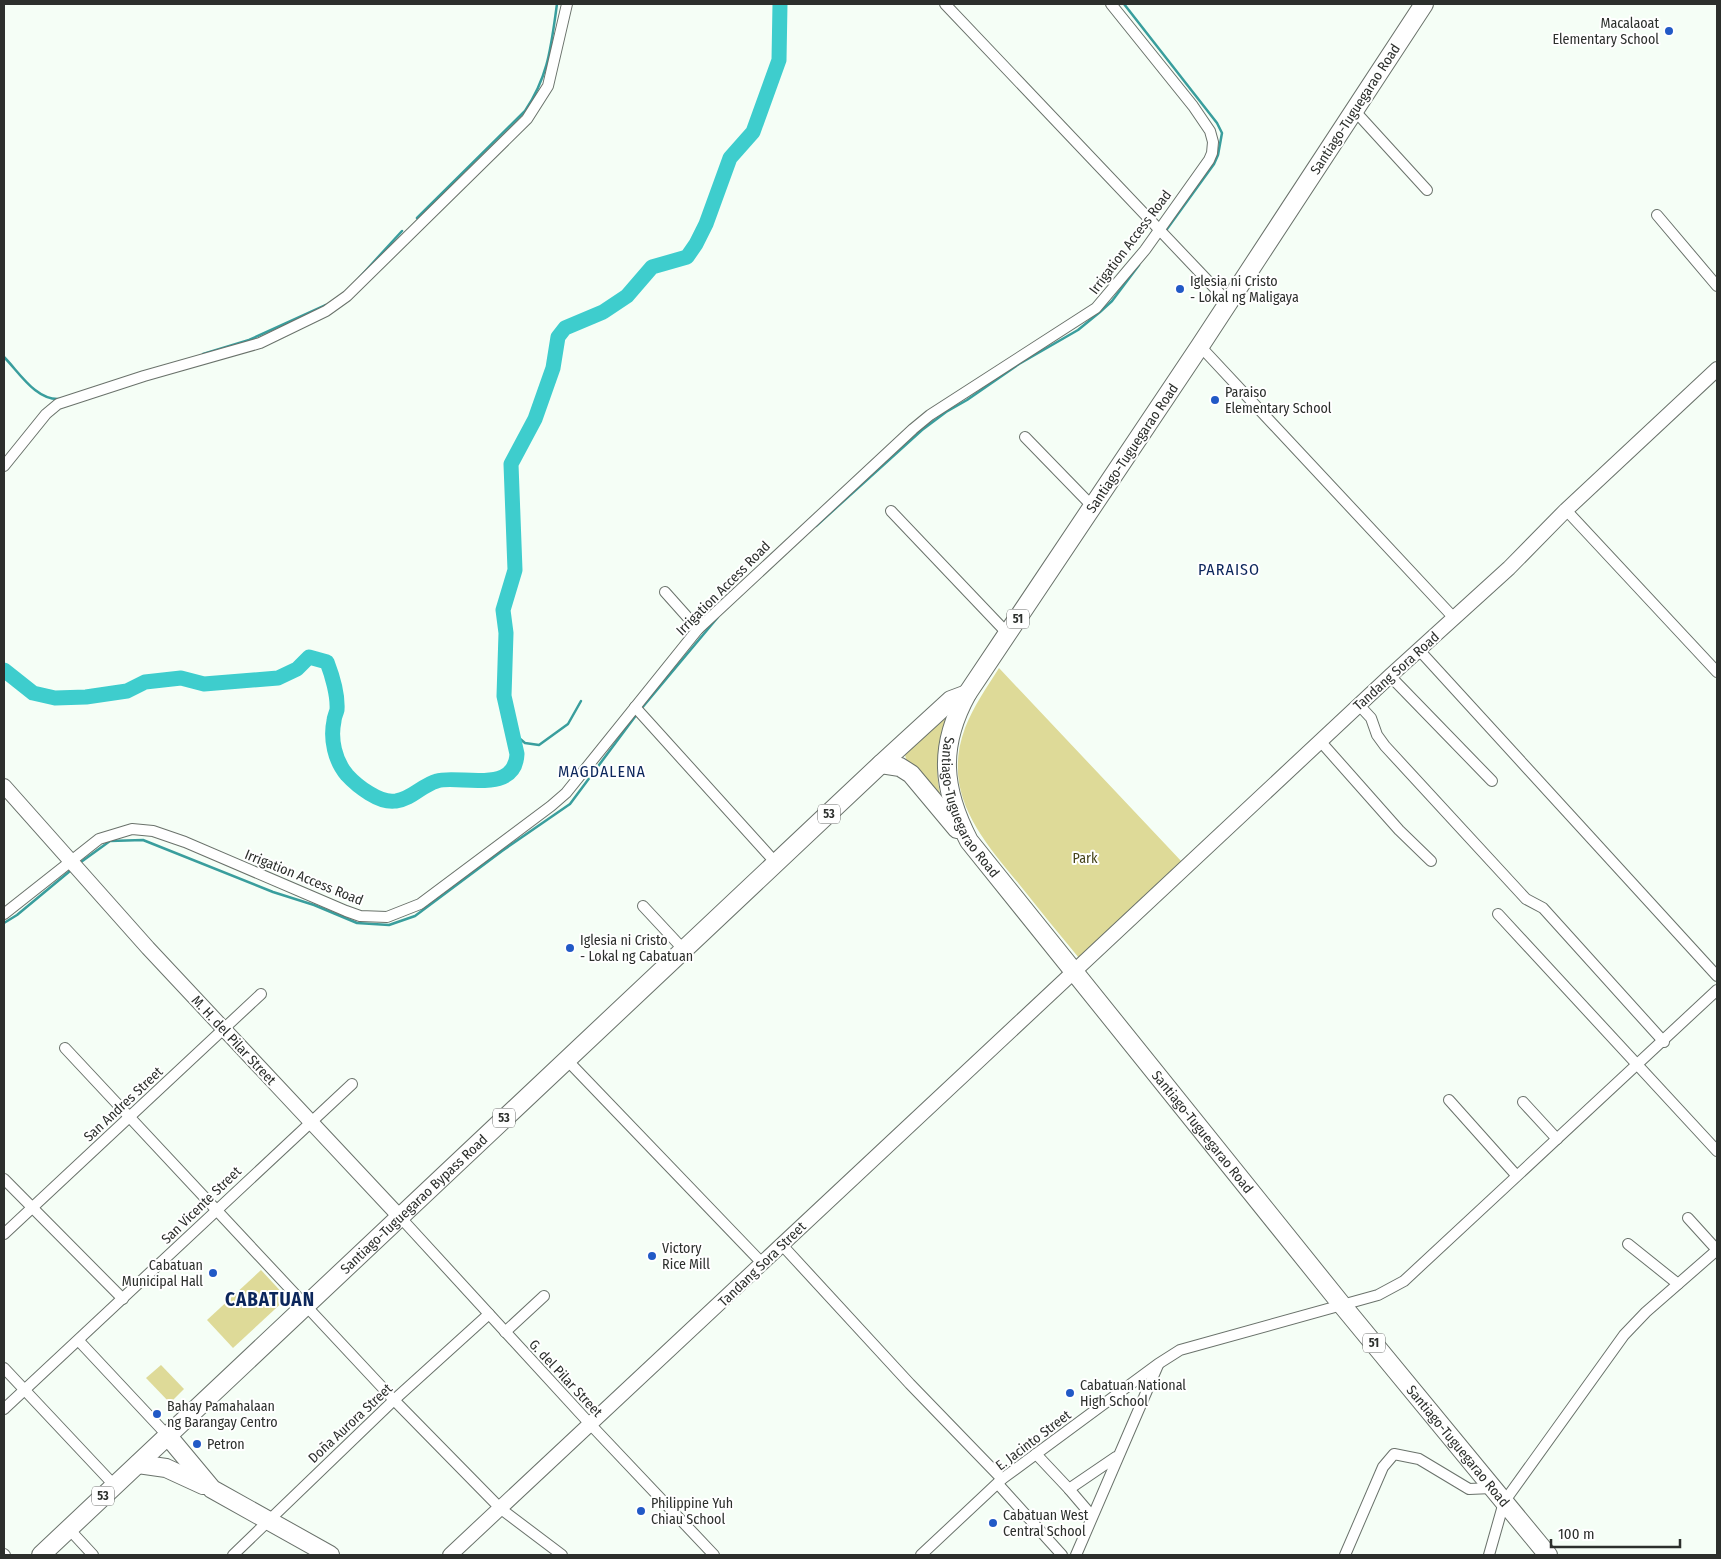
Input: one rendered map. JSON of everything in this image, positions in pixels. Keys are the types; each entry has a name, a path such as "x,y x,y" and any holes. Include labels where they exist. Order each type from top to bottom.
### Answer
{"highway":[{"name":"Santiago-Tuguegarao Road","path":"1424,4 1200,346 967,694 951,734 946,769 951,800 969,841 1342,1305 1548,1555"},
{"name":"Santiago-Tuguegarao Bypass Road","path":"167,1435 881,764 951,700 967,694"},
{"path":"881,764 900,767 912,774 947,818 969,841"},
{"path":"167,1435 212,1489"},
{"name":"53","path":"41,1555 167,1435"},
{"path":"138,1464 181,1473 330,1555"}],"street":[{"path":"4,466 46,414 58,404 144,376 260,343 326,311 347,296 527,119 548,86 567,4"},
{"path":"945,4 1158,231 1228,302"},
{"name":"Irrigation Access Road","path":"4,914 99,839 132,829 153,831 185,842 360,916 378,918 396,915 420,904 559,800 698,629 930,415 1096,308 1127,274 1209,160 1213,142 1210,131 1193,106 1111,4"},
{"path":"1354,110 1426,190"},
{"path":"1657,215 1717,286"},
{"path":"1200,346 1454,618"},
{"name":"Tandang Sora Road","path":"1073,971 1509,568 1566,510 1717,369"},
{"path":"1025,438 1093,507"},
{"path":"1566,510 1717,672"},
{"path":"891,511 1008,634"},
{"path":"665,592 698,629"},
{"path":"1420,651 1717,976"},
{"path":"1390,676 1492,781"},
{"path":"1359,705 1371,718 1377,735 1385,746 1526,899 1543,908 1664,1042"},
{"path":"635,707 776,863"},
{"path":"1321,742 1404,835 1431,860"},
{"name":"M. H. del Pilar Street","path":"4,786 69,861 224,1030 400,1217"},
{"path":"642,906 684,950"},
{"path":"1498,914 1717,1151"},
{"name":"Tandang Sora Street","path":"450,1555 763,1264 1073,971"},
{"name":"E. Jacinto Street","path":"921,1555 1000,1482 1158,1364 1185,1347 1378,1295 1404,1281 1516,1175 1664,1042 1717,990"},
{"name":"San Andres Street","path":"4,1234 261,994"},
{"path":"65,1048 394,1400 501,1509 562,1555"},
{"path":"566,1059 763,1264"},
{"name":"San Vicente Street","path":"4,1409 352,1084"},
{"path":"1449,1100 1516,1175"},
{"path":"1523,1102 1557,1139"},
{"path":"4,1179 122,1300"},
{"name":"G. del Pilar Street","path":"400,1217 590,1424 714,1555"},
{"path":"1489,1555 1504,1502 1624,1336 1678,1284 1717,1250 1688,1218"},
{"path":"1628,1244 1678,1284"},
{"path":"782,1245 1000,1482 1062,1555"},
{"path":"505,1332 544,1296"},
{"name":"Doña Aurora Street","path":"233,1555 394,1400 489,1314"},
{"path":"79,1341 167,1435"},
{"path":"1076,1555 1158,1364"},
{"path":"4,1368 114,1485"},
{"path":"1036,1454 1092,1516"},
{"path":"1345,1555 1383,1467 1394,1454 1419,1459 1469,1489 1492,1488"},
{"path":"1069,1489 1117,1456"},
{"path":"69,1528 93,1555"}],"green space":[{"name":"Park","path":"999,668 1183,863 1079,958 991,849 979,832 962,794 958,773 959,751 965,728 976,705"},
{"path":"956,707 942,740 938,762 938,785 941,797 907,762 905,755"},
{"path":"261,1270 287,1298 233,1348 207,1320"},
{"path":"161,1365 184,1389 170,1403 146,1378"}],"waterway":[{"path":"417,218 525,111 539,85 548,60 557,4"},
{"path":"4,670 33,693 55,698 86,697 127,691 145,682 181,678 204,684 278,678 297,669 309,657 327,662 333,679 337,704 334,718 333,742 339,763 347,775 369,793 383,800 396,801 407,798 437,781 484,781 506,775 514,767 517,754 504,696 506,633 503,610 515,570 511,464 535,419 553,368 558,337 565,328 603,312 627,296 652,267 687,257 696,244 706,224 730,158 753,132 779,60 780,4"},
{"path":"1124,4 1217,123 1222,133 1218,155 1214,164 1167,229"},
{"path":"359,278 402,231"},
{"path":"816,526 922,430 946,412 967,400 1019,364 1078,330 1112,301 1139,265"},
{"path":"203,354 249,340 326,305"},
{"path":"4,357 36,391 51,398 60,399"},
{"path":"641,709 718,617"},
{"path":"513,733 525,743 539,745 568,724 581,701"},
{"path":"81,862 110,841 143,840 357,923 389,925 415,916 502,851 570,804 637,714"},
{"path":"4,923 17,915 70,871"}],"place":[{"name":"Macalaoat Elementary School","path":"1669,31"},
{"name":"Iglesia ni Cristo - Lokal ng Maligaya","path":"1180,289"},
{"name":"Paraiso Elementary School","path":"1215,400"},
{"name":"Iglesia ni Cristo - Lokal ng Cabatuan","path":"570,948"},
{"name":"Victory Rice Mill","path":"652,1256"},
{"name":"Cabatuan Municipal Hall","path":"213,1273"},
{"name":"Cabatuan National High School","path":"1070,1393"},
{"name":"Bahay Pamahalaan ng Barangay Centro","path":"157,1414"},
{"name":"Petron","path":"197,1444"},
{"name":"Philippine Yuh Chiau School","path":"641,1511"},
{"name":"Cabatuan West Central School","path":"993,1523"}],"district":[{"name":"PARAISO","path":"1229,569"},
{"name":"MAGDALENA","path":"602,771"},
{"name":"CABATUAN","path":"270,1299"}]}
